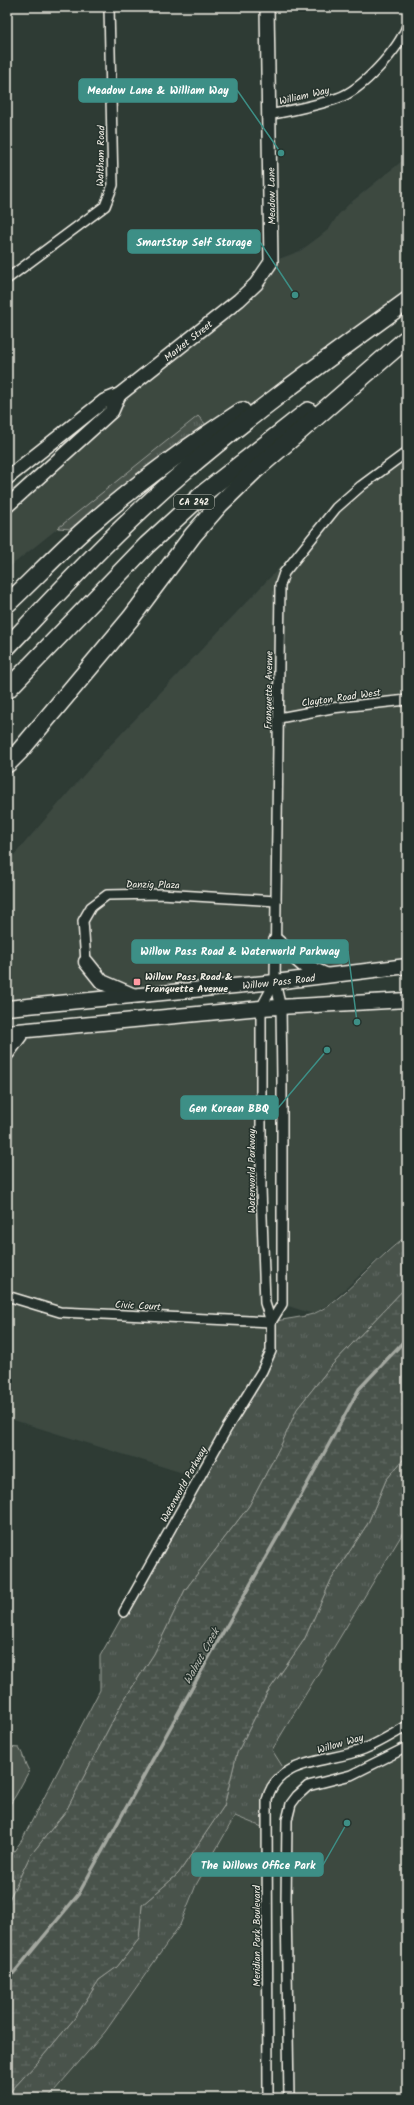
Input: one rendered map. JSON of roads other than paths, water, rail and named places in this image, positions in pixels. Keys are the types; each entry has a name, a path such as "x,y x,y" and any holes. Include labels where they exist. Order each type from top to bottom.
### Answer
{"highway":[{"name":"CA 242","path":"7,647 125,525 181,474 257,411 407,301"},
{"path":"7,604 84,530 186,448 386,316"},
{"name":"CA 242","path":"7,690 147,545 204,493 280,432 406,339"},
{"path":"7,764 19,752 131,618 192,535 220,504 406,339"}],"main road":[{"path":"276,941 305,966 326,976"},
{"path":"86,962 102,982 133,996"},
{"name":"Willow Pass Road","path":"7,1008 275,982 407,966"},
{"path":"7,1032 261,1008 406,1001"},
{"path":"7,1053 23,1031"}],"street":[{"name":"Waltham Road","path":"7,279 105,206 113,185 110,7"},
{"name":"Meadow Lane","path":"256,284 271,262 267,7"},
{"name":"William Way","path":"269,115 339,98 372,76 404,36 407,26"},
{"name":"Market Street","path":"7,478 104,400 119,395 239,300 256,284"},
{"name":"Market Street","path":"7,506 112,411 119,395"},
{"name":"Franquette Avenue","path":"275,982 280,585 284,573 336,508 361,486 407,452"},
{"name":"Clayton Road West","path":"279,718 332,708 407,700"},
{"name":"Danzig Plaza","path":"86,962 84,921 91,907 107,895 161,894 276,901"},
{"path":"271,1322 282,1304 283,1127 281,1008 275,982"},
{"name":"Waterworld Parkway","path":"124,1612 227,1428 262,1371 271,1351 271,1322 264,1304 261,1188 261,1008 275,982"},
{"name":"Civic Court","path":"7,1296 60,1312 271,1322"},
{"name":"Willow Way","path":"278,1778 298,1766 364,1749 407,1726"},
{"path":"289,2098 288,1812 297,1796 308,1786 351,1775 407,1747"},
{"name":"Meridian Park Boulevard","path":"268,2098 268,1800 270,1791 278,1778"}],"waterway":[{"name":"Walnut Creek","path":"7,1981 78,1895 359,1389 407,1338"}],"place":[{"name":"Meadow Lane & William Way","path":"281,153"},
{"name":"SmartStop Self Storage","path":"295,295"},
{"name":"Willow Pass Road & Franquette Avenue","path":"137,982"},
{"name":"Willow Pass Road & Waterworld Parkway","path":"357,1022"},
{"name":"Gen Korean BBQ","path":"327,1050"},
{"name":"The Willows Office Park","path":"347,1823"}]}
